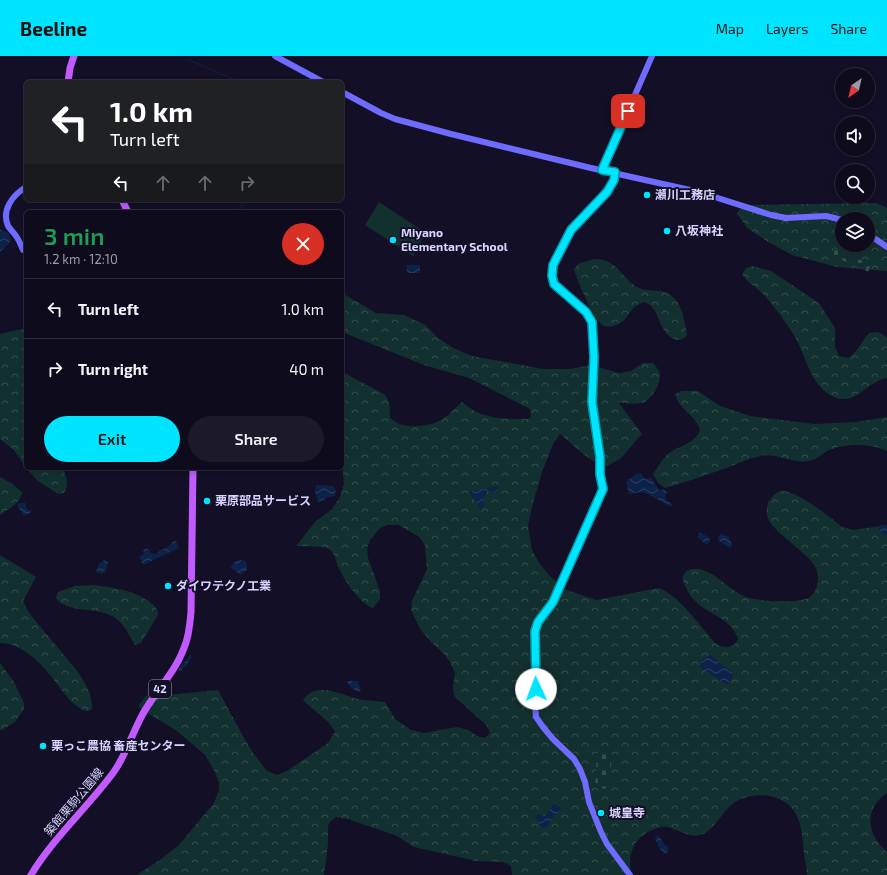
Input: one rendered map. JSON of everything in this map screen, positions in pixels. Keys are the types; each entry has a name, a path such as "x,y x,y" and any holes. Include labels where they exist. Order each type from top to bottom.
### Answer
{"main road":[{"path":"68,80 74,56"},
{"name":"築館栗駒公園線","path":"31,875 46,851 114,771 129,745 143,713 169,677 184,648 191,612 194,470"}],"street":[{"path":"275,56 319,80"},
{"path":"602,170 652,56"},
{"path":"344,93 381,113 395,118 487,143 699,192 770,215 786,218 826,216 835,218"},
{"path":"615,172 614,180 607,192 571,230 553,265 552,276 554,284 586,312 592,322 594,357 592,402 603,489 553,602 538,622 535,631 535,704 536,717 543,727 574,758 580,768 585,782 589,802 600,832 630,875"},
{"path":"23,250 20,241 8,226 7,210 11,199 24,189"},
{"path":"0,210 7,210"},
{"path":"875,239 887,248"}],"green space":[{"path":"379,202 426,233 413,256 365,225"},
{"path":"876,203 887,208 887,271 837,267 792,255 747,228 737,213 745,205"},
{"path":"834,248 835,252 843,252 871,265 868,272 831,255"},
{"path":"594,259 609,262 639,288 666,292 674,298 682,311 687,335 681,340 669,336 662,327 654,310 644,302 633,308 625,319 618,324 606,327 600,323 586,300 574,269 578,264"},
{"path":"752,266 771,271 819,303 835,328 835,347 839,356 848,358 851,356 869,333 878,332 887,337 887,378 881,379 850,398 841,399 833,397 826,392 820,387 814,378 796,338 774,306 746,280 742,274 746,268"},
{"path":"344,294 376,313 404,315 425,325 437,337 453,348 472,356 543,369 570,369 591,365 619,373 631,371 643,363 653,363 659,371 660,378 656,390 651,397 645,402 632,404 619,403 642,434 620,459 607,466 600,464 582,453 560,434 553,444 542,472 528,525 532,550 547,573 564,589 596,600 659,588 667,592 689,612 718,645 728,647 734,645 738,639 731,626 699,605 692,598 683,581 683,576 687,571 694,569 710,573 739,594 746,597 763,600 797,601 810,597 817,587 818,575 814,565 803,553 780,534 768,519 767,505 777,492 786,491 794,494 821,511 842,527 854,530 887,525 887,793 879,799 874,807 870,822 875,838 887,852 887,875 807,875 801,826 794,811 788,804 780,799 761,795 747,797 735,802 709,830 700,835 690,835 665,827 661,827 646,833 636,842 631,854 630,868 632,875 512,875 511,866 503,862 476,861 414,847 397,836 348,819 336,817 328,826 328,844 324,875 137,875 178,846 214,803 219,790 219,783 214,770 205,755 177,731 141,709 139,705 146,696 218,690 253,753 267,771 277,775 287,771 328,743 335,732 325,719 303,700 309,694 316,691 332,691 363,700 385,702 395,719 411,730 424,733 457,727 468,730 479,737 485,738 490,733 487,726 454,696 453,687 455,673 450,662 420,629 411,610 412,601 427,569 425,546 419,537 399,525 387,525 380,528 370,540 367,548 368,558 380,591 380,599 373,608 363,602 353,592 339,569 334,554 330,549 321,547 296,546 315,522 332,509 340,497 344,484 343,470 344,470 344,373 384,394 389,402 390,417 401,424 408,426 423,426 437,422 446,417 462,402 477,412 493,417 528,419 531,417 530,409 469,378 424,365 344,333"},
{"path":"24,328 24,465 14,450 0,439 0,334"},
{"path":"682,391 698,391 720,406 750,416 815,424 856,422 887,417 887,451 873,446 849,445 834,448 808,461 796,461 766,455 760,456 748,459 705,476 665,488 658,483 653,474 666,456 694,439 700,430 695,420 677,400 675,394"},
{"path":"28,470 63,470 67,480 64,493 58,494 38,481"},
{"path":"0,477 11,483 22,492 17,503 0,515"},
{"path":"0,555 36,577 23,601 29,613 83,680 88,689 92,704 92,709 89,711 83,710 73,703 46,670 22,649 0,643"},
{"path":"94,585 129,591 142,597 155,607 158,615 141,643 135,645 123,625 112,616 105,613 67,606 56,598 58,592 75,586"},
{"path":"0,663 14,682 24,703 24,709 15,722 2,730 0,730"},
{"path":"597,753 612,754 609,789 595,788"}],"water":[{"path":"0,229 8,233 11,239 9,244 0,252"},
{"path":"406,265 420,265 420,273 407,273"},
{"path":"641,473 645,479 651,478 659,490 665,490 667,492 665,496 667,501 673,504 672,506 669,506 648,494 641,492 629,494 626,482 636,474"},
{"path":"316,485 333,486 336,490 335,496 318,502 315,491"},
{"path":"498,486 497,493 488,490 482,501 485,505 480,509 469,492"},
{"path":"19,503 26,503 26,507 28,510 31,510 31,512 24,516 17,505"},
{"path":"881,524 887,526 886,535 878,530"},
{"path":"699,533 709,537 710,541 707,545 697,537"},
{"path":"721,534 729,537 732,545 730,548 719,541 718,537"},
{"path":"176,541 179,548 143,565 139,556 143,555 144,549 148,549 151,553 156,554"},
{"path":"104,560 108,562 107,569 102,574 96,572 99,563"},
{"path":"240,560 246,561 247,565 247,570 241,575 230,567 235,562"},
{"path":"190,655 192,656 188,663 180,672 178,671 181,666"},
{"path":"710,655 732,672 733,677 727,685 700,668 702,659"},
{"path":"347,681 358,681 361,691 358,692 350,687"},
{"path":"555,802 557,807 561,806 560,811 549,822 548,827 542,828 535,817 537,814 545,816"},
{"path":"658,835 668,847 669,851 665,854 660,848 655,837"}],"waterway":[{"path":"191,56 189,60 235,80"},
{"path":"242,210 240,209 243,202"}],"place":[{"name":"瀬川工務店","path":"647,195"},
{"name":"八坂神社","path":"667,231"},
{"name":"Miyano Elementary School","path":"393,240"},
{"name":"栗原部品サービス","path":"207,501"},
{"name":"ダイワテクノ工業","path":"168,586"},
{"name":"栗っこ農協 畜産センター","path":"43,746"},
{"name":"城皇寺","path":"601,813"}],"route":[{"path":"536,689 534,640 538,622 553,602 603,489 600,474 600,457 596,424 592,402 594,357 592,322 586,312 554,284 552,276 553,265 571,230 607,192 614,180 615,172 602,170 617,139 628,111"}]}
